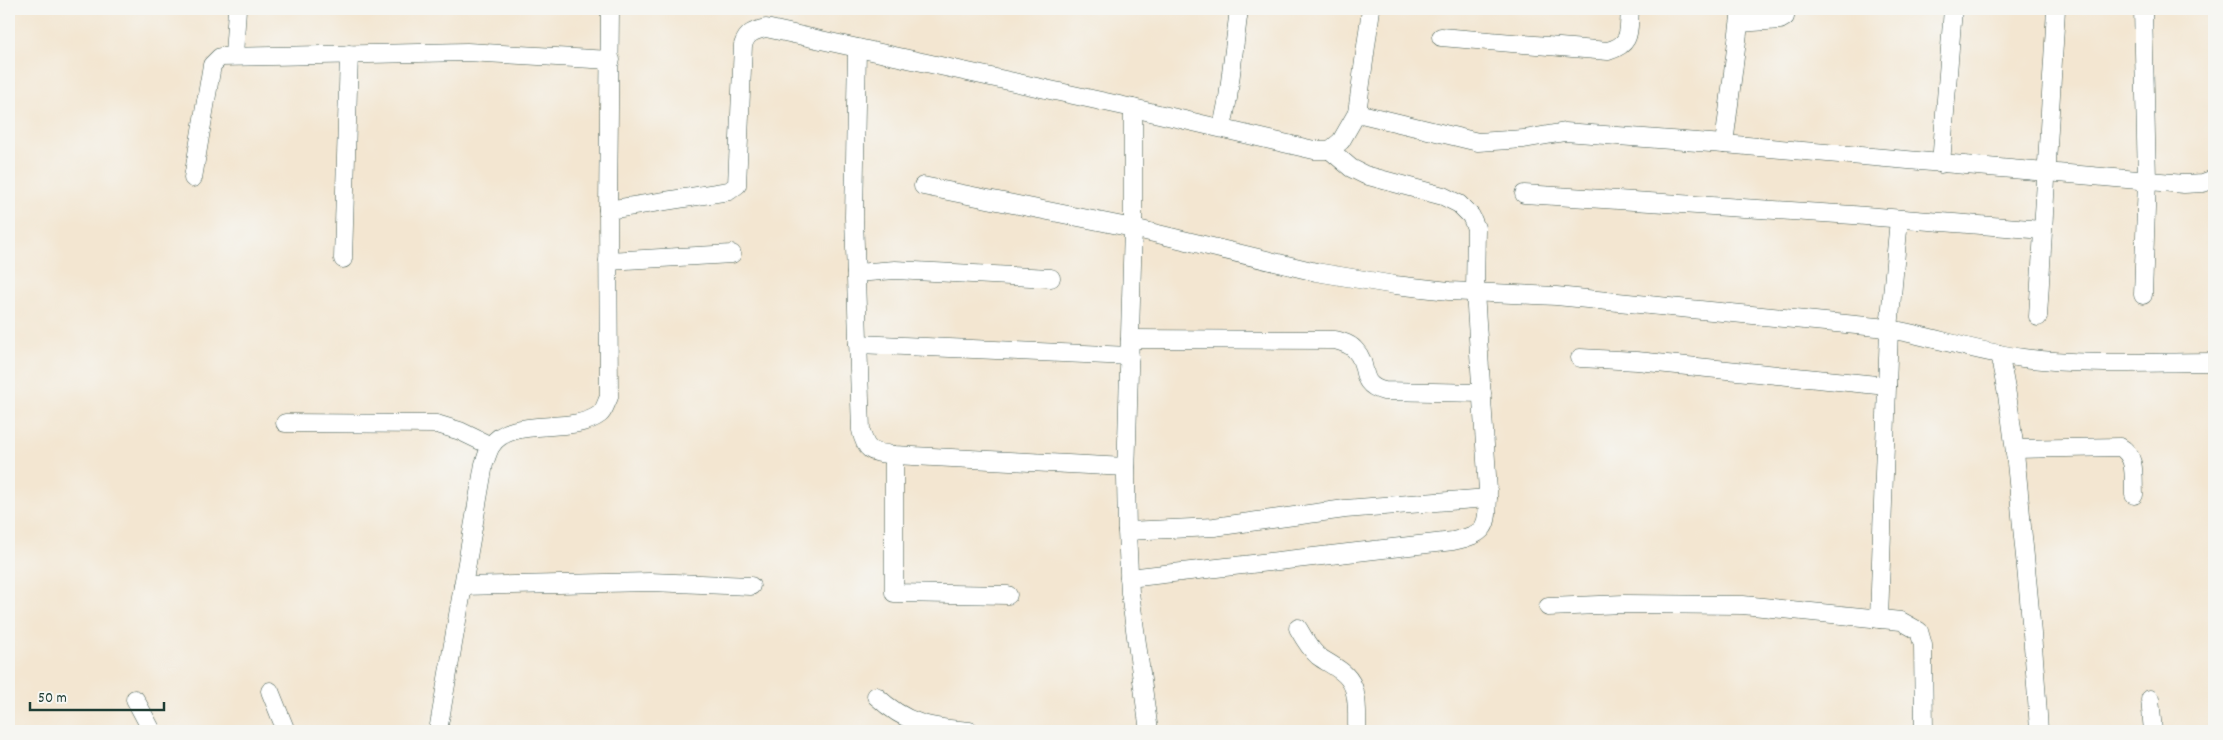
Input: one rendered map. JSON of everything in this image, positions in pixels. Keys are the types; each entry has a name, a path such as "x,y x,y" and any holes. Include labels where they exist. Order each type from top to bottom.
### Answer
{"street":[{"path":"234,56 237,9"},
{"path":"438,731 484,464 491,446 504,434 516,430 590,420 601,413 609,398 610,9"},
{"path":"1222,128 1228,98 1238,9"},
{"path":"608,210 730,191 737,185 743,45 746,36 754,30 766,28 1133,108 1314,150 1330,150 1341,141 1357,113 1371,9"},
{"path":"1441,37 1608,51 1620,48 1627,40 1630,9"},
{"path":"1724,144 1740,16 1780,20 1785,17 1786,9"},
{"path":"1941,164 1953,9"},
{"path":"2038,317 2056,9"},
{"path":"2143,9 2147,180 2143,295"},
{"path":"857,48 854,217 861,430 864,445 873,453 894,455 1126,467"},
{"path":"193,178 212,64 220,57 468,52 611,60"},
{"path":"344,259 349,54"},
{"path":"1133,108 1133,228 1126,467 1127,531 1129,578 1149,731"},
{"path":"1357,113 1478,142 1524,139 1565,132 2184,184 2203,183 2214,179"},
{"path":"1129,578 1453,541 1473,536 1483,530 1487,520 1488,498 1475,292 1476,228 1472,216 1459,204 1443,196 1365,176 1351,168 1330,150"},
{"path":"922,186 1133,228 1316,272 1395,285 1475,292 1556,296 1889,329 1999,354 2057,361 2214,362"},
{"path":"1524,194 1899,218 2042,230"},
{"path":"1879,619 1889,329 1899,218"},
{"path":"608,261 732,254"},
{"path":"856,273 895,270 1051,278"},
{"path":"858,344 1130,347 1335,340 1348,344 1358,352 1367,381 1374,388 1384,391 1482,393"},
{"path":"1999,354 2009,396 2015,449 2035,663 2039,731"},
{"path":"1580,358 1637,361 1887,386"},
{"path":"285,423 437,424 460,431 491,446"},
{"path":"2015,449 2120,447 2128,452 2132,460 2134,495"},
{"path":"894,455 894,593 1008,596"},
{"path":"1127,531 1214,527 1345,509 1488,498"},
{"path":"463,586 650,582 750,586"},
{"path":"1548,607 1624,604 1743,605 1901,621 1919,631 1923,645 1924,731"},
{"path":"1298,628 1305,641 1318,655 1343,671 1349,679 1355,692 1357,731"},
{"path":"270,691 286,731"},
{"path":"876,696 893,712 913,722 942,729 970,731"},
{"path":"135,699 152,731"},
{"path":"2150,699 2152,731"}]}
